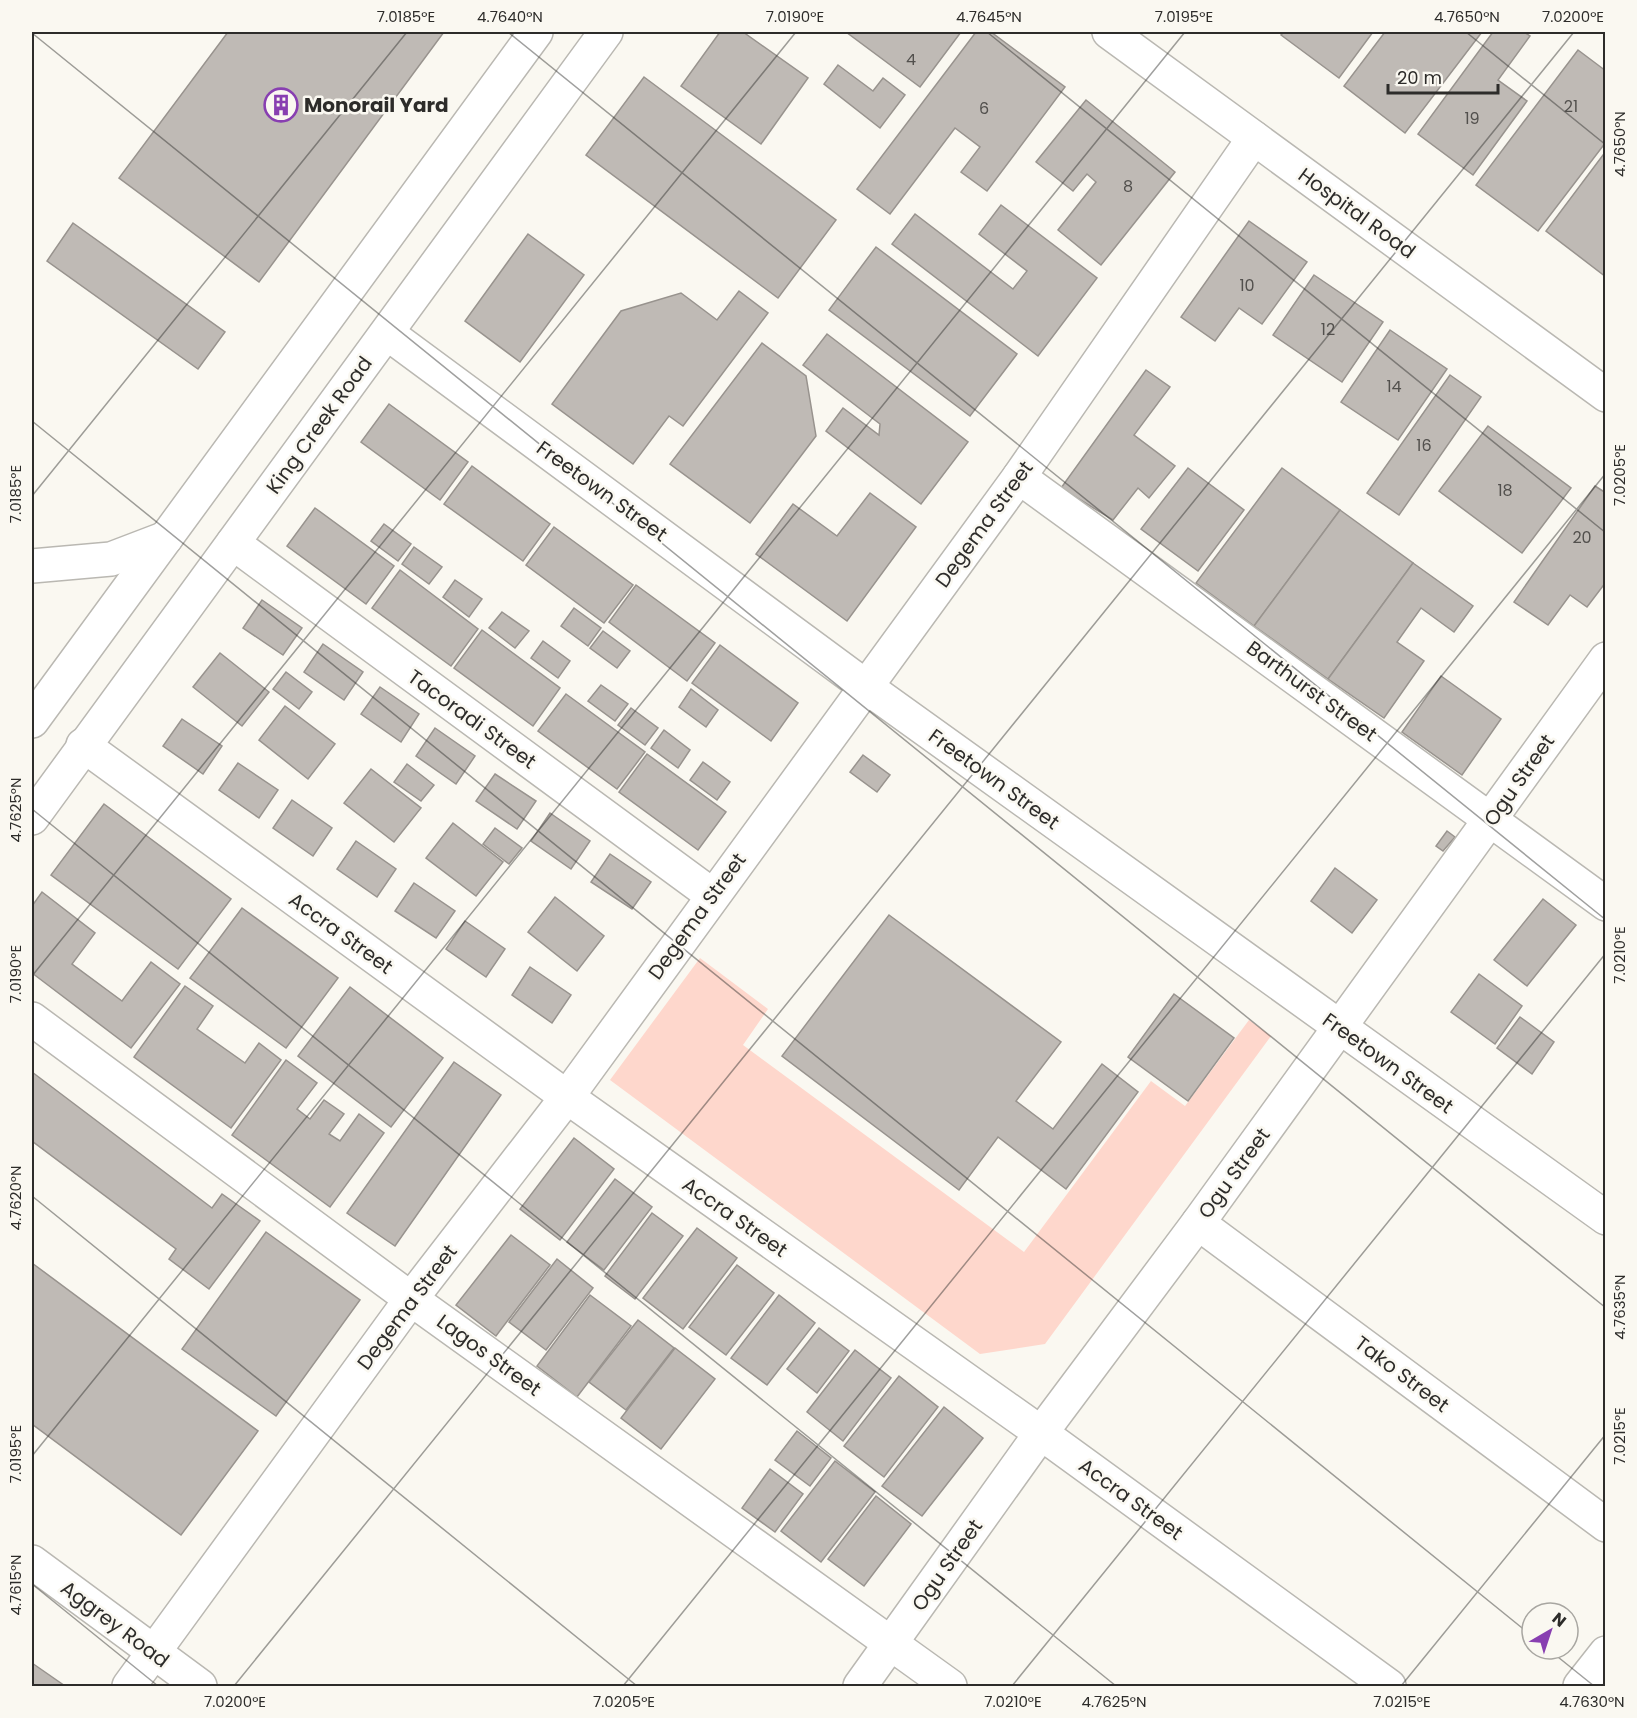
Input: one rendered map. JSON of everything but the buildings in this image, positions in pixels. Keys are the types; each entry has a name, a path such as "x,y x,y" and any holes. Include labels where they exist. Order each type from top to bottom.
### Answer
{"street":[{"path":"32,721 536,32"},
{"name":"King Creek Road","path":"32,818 83,745 606,32"},
{"name":"Hospital Road","path":"1109,32 1605,394"},
{"name":"Degema Street","path":"129,1686 411,1299 567,1097 712,895 1019,477 1254,138"},
{"name":"Freetown Street","path":"387,333 865,686 1605,1218"},
{"name":"Barthurst Street","path":"1019,477 1605,904"},
{"path":"32,566 63,561 111,560 166,538"},
{"name":"Tacoradi Street","path":"233,543 712,895"},
{"name":"Ogu Street","path":"860,1686 1041,1433 1198,1223 1605,659"},
{"name":"Accra Street","path":"83,745 567,1097 1041,1433 1389,1686"},
{"name":"Lagos Street","path":"32,1019 411,1299 950,1686"},
{"name":"Tako Street","path":"1198,1223 1605,1525"},
{"name":"Aggrey Road","path":"32,1562 200,1686"},
{"path":"1580,1686 1605,1653"}],"shaded area":[{"path":"700,958 768,1009 743,1045 1024,1252 1151,1081 1185,1106 1249,1020 1271,1036 1045,1344 980,1354 610,1080"}],"place":[{"name":"Monorail Yard","path":"281,105"}]}
